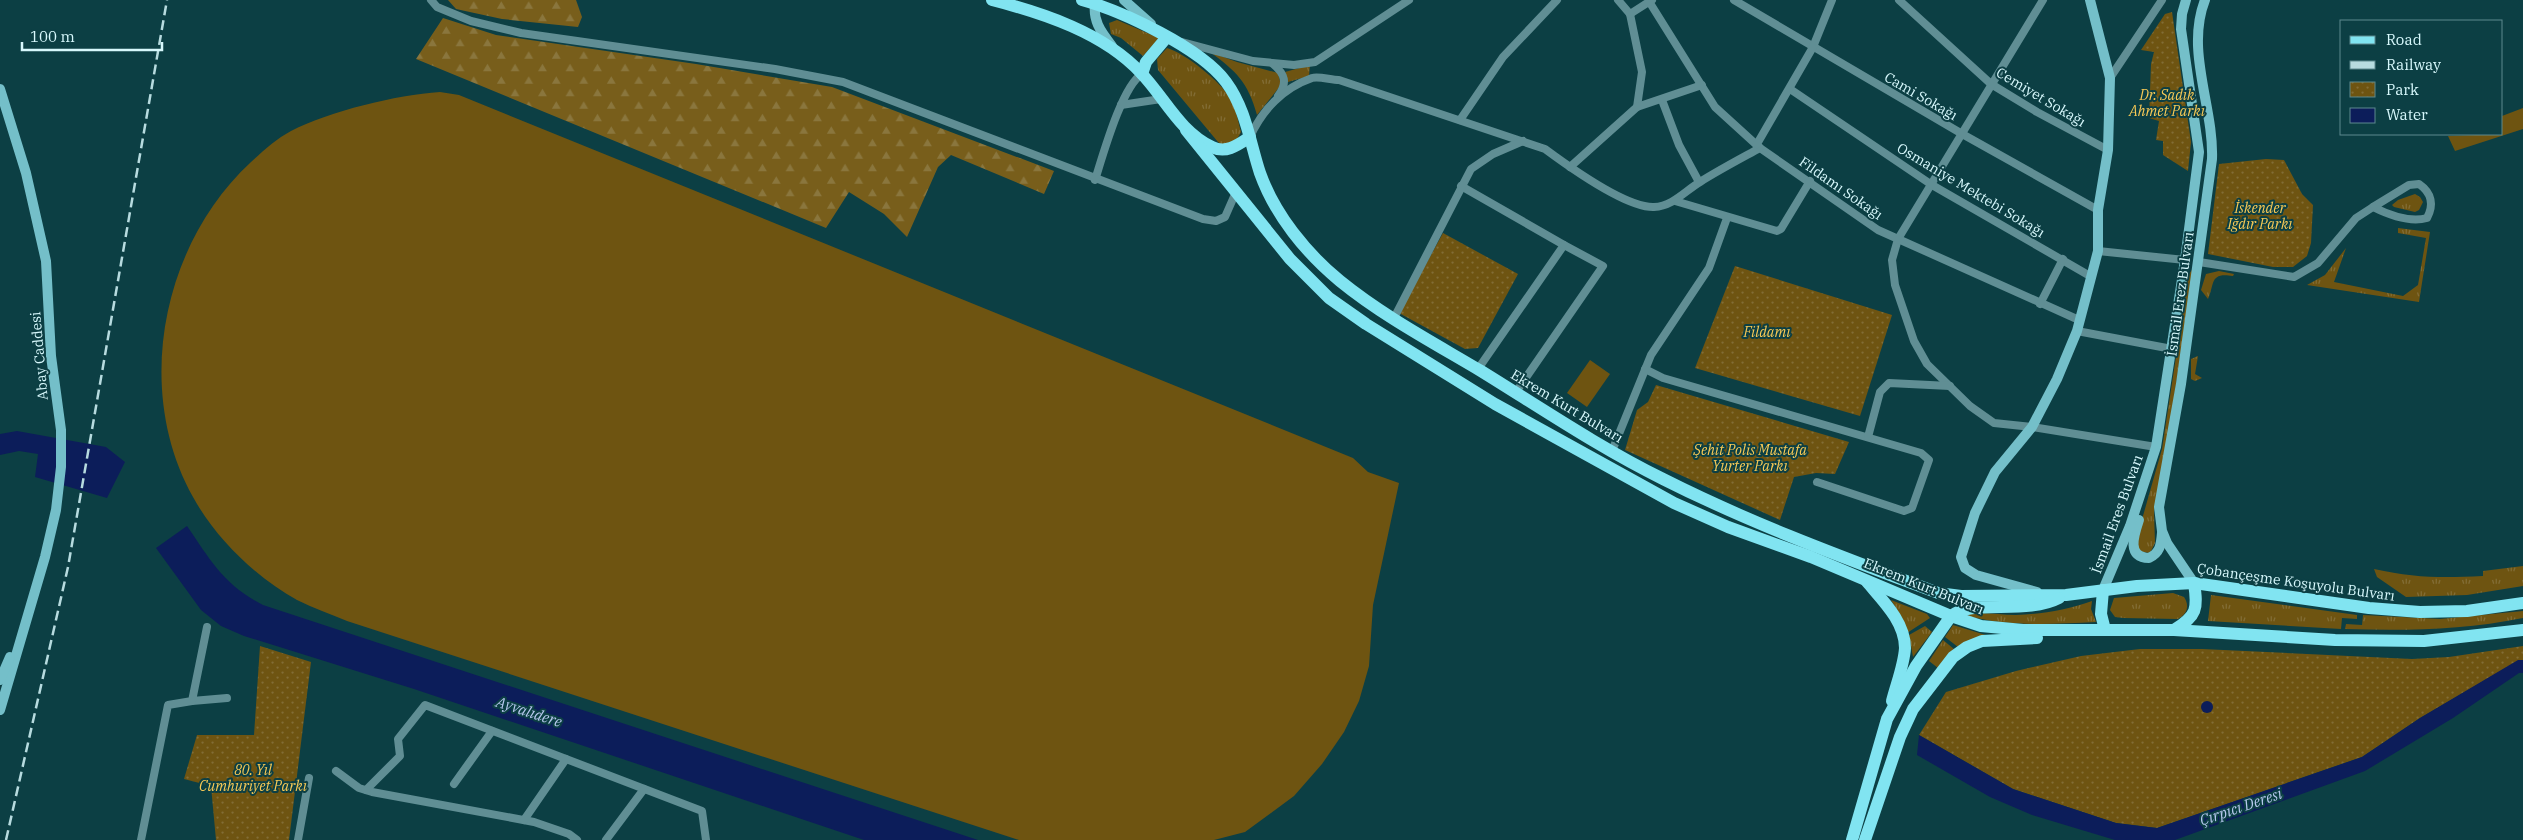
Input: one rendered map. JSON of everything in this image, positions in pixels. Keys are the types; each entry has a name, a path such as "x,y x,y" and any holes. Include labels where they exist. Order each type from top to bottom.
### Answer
{"main road":[{"name":"Ekrem Kurt Bulvarı","path":"992,0 1065,24 1104,43 1118,54 1142,74 1290,259 1329,298 1495,404 1674,503 1728,527 1811,557 1951,616 1982,626 2023,630 2078,631"},
{"name":"Ekrem Kurt Bulvarı","path":"1082,0 1096,2 1167,37 1185,48 1225,81 1237,100 1270,198 1292,231 1313,257 1341,282 1394,318 1612,451 1662,479 1798,540 1938,593 1961,596 2066,595"},
{"path":"1142,74 1146,62 1167,37"},
{"path":"1186,130 1220,150 1230,149 1250,137"},
{"path":"1852,840 1905,650 1903,636 1894,614 1866,580"},
{"path":"2174,630 2192,616 2197,600 2194,583"},
{"name":"Çobançeşme Koşuyolu Bulvarı","path":"2066,595 2103,590 2194,583 2369,608 2420,612 2467,611 2523,603"},
{"path":"2103,590 2101,614 2106,630"},
{"path":"1887,719 1916,666 1951,616 1958,610 2037,606 2066,595"},
{"path":"1864,840 1906,723 1918,700 1960,651 1982,641 2036,638 2078,631 2174,630 2319,639 2424,641 2523,630"},
{"path":"1916,666 1923,666 1932,671 1935,679"}],"street":[{"path":"431,0 437,7 471,21 521,33 775,69 843,82 1095,180 1216,222 1226,217 1236,192"},
{"path":"1124,0 1167,37 1253,61 1294,65 1315,62 1409,0"},
{"path":"1460,120 1503,57 1557,0"},
{"path":"1618,0 1630,14 1642,72 1637,107"},
{"name":"Cami Sokağı","path":"1734,0 1964,135 2098,210"},
{"path":"1277,98 1313,78 1339,80 1544,149 1570,167 1637,206 1656,207 1675,201 1699,182 1758,146 1813,47 1832,0"},
{"name":"Cemiyet Sokağı","path":"1899,0 1991,84 2037,112 2108,150"},
{"path":"2043,0 1991,84 1964,135 1898,239 1892,260 1895,285 1914,340 1927,364 1970,406 1994,423 2032,427 2156,447"},
{"path":"2048,595 1976,575 1965,568 1961,557 1975,512 1995,472 2032,427 2057,380 2077,331 2098,251 2098,210 2108,150 2110,78 2090,0"},
{"path":"2110,78 2162,0"},
{"name":"İsmail Erez Bulvarı","path":"2156,447 2200,152 2181,30 2182,14 2186,0"},
{"name":"İsmail Erez Bulvarı","path":"2194,583 2172,553 2162,531 2159,507 2160,493 2175,423 2199,262 2212,140 2198,40 2199,16 2205,0"},
{"name":"Fildamı Sokağı","path":"1630,14 1651,1 1715,107 1736,129 1858,217 1898,239 2079,320"},
{"path":"1096,2 1095,18 1101,32 1118,54"},
{"path":"1313,78 1315,62"},
{"path":"1250,137 1256,122 1284,89 1285,79 1283,73 1273,64"},
{"path":"1095,180 1121,105 1134,78 1142,74"},
{"path":"1570,167 1637,107 1702,85"},
{"name":"Abay Caddesi","path":"0,89 26,173 46,261 51,356 61,430 60,482 52,533 26,622"},
{"name":"Osmaniye Mektebi Sokağı","path":"1790,89 1932,185 2090,276"},
{"path":"1121,105 1161,99"},
{"path":"1662,100 1679,145 1699,182"},
{"path":"1394,318 1471,169 1493,154 1523,141"},
{"path":"1675,201 1727,218 1777,231 1781,229 1810,181"},
{"path":"2098,251 2185,260 2294,277 2318,263 2356,218 2373,207 2414,184 2425,188 2432,203 2427,218 2420,220 2401,217 2373,207"},
{"path":"1462,186 1603,266 1516,392"},
{"path":"1612,451 1651,355 1709,268 1727,218"},
{"path":"1478,369 1564,245"},
{"path":"2040,304 2063,259"},
{"path":"2077,331 2172,349"},
{"path":"1645,369 1663,378 1921,453 1929,460 1912,508 1904,512 1817,482"},
{"path":"1868,438 1880,392 1889,383 1950,386"},
{"name":"İsmail Eres Bulvarı","path":"2103,590 2130,526 2156,447"},
{"path":"2145,482 2133,550 2142,558 2149,558 2156,554 2161,545 2162,531"},
{"path":"0,680 26,622"},
{"path":"1,705 26,622"},
{"path":"192,701 208,627"},
{"path":"141,840 168,705 227,698"},
{"path":"366,790 400,756 398,739 425,705 702,811 706,840"},
{"path":"454,784 492,731"},
{"path":"524,820 566,759"},
{"path":"336,771 359,788 524,820 568,834 577,840"},
{"path":"298,840 309,778"},
{"path":"606,840 644,789"}],"green space":[{"path":"448,0 576,0 582,17 578,27 502,19 456,9"},
{"name":"Dr. Sadık Ahmet Parkı","path":"2172,12 2191,142 2188,171 2163,155 2163,141 2156,140 2159,121 2149,118 2151,64 2154,52 2141,50 2165,14"},
{"path":"443,18 496,35 696,64 832,87 1054,171 1044,194 951,155 938,167 907,237 884,214 849,192 826,228 416,59"},
{"path":"1117,20 1159,38 1143,56 1121,38 1111,34 1109,23"},
{"path":"1167,48 1183,56 1211,76 1230,98 1241,132 1234,142 1222,145 1218,142 1158,70 1157,59"},
{"path":"1210,52 1237,62 1278,73 1281,85 1257,115 1250,94 1240,78"},
{"path":"1310,65 1309,76 1288,82 1285,72"},
{"path":"440,92 459,95 1353,458 1368,472 1399,483 1373,605 1369,666 1359,701 1344,732 1322,764 1294,796 1245,832 1214,840 1019,840 347,621 297,600 267,580 238,556 213,528 193,497 175,455 164,411 162,366 166,320 178,276 196,234 220,196 251,162 280,138 307,124 364,105 384,100"},
{"path":"2523,108 2523,129 2455,151 2448,136 2503,135 2503,116"},
{"name":"İskender Iğdır Parkı","path":"2266,159 2284,160 2302,194 2313,205 2311,243 2307,256 2293,267 2273,267 2208,254 2219,164"},
{"path":"2415,194 2423,202 2419,210 2415,212 2392,205 2398,200"},
{"path":"2398,228 2430,232 2419,302 2307,285 2325,275 2346,248 2334,282 2403,296 2418,285 2426,238 2398,233"},
{"path":"1443,233 1518,274 1478,348 1465,349 1399,313"},
{"name":"Fildamı","path":"1735,266 1892,315 1860,416 1695,368"},
{"path":"2192,270 2166,451 2154,512 2155,543 2150,553 2137,551 2137,537 2162,449 2186,291 2189,274"},
{"path":"2219,271 2234,274 2233,276 2225,275 2216,278 2208,299 2201,290 2206,274"},
{"path":"2198,356 2195,374 2202,378 2195,381 2191,379 2191,359"},
{"path":"1590,360 1610,374 1587,407 1567,393"},
{"name":"Şehit Polis Mustafa Yurter Parkı","path":"1656,385 1849,442 1835,474 1816,473 1794,477 1780,520 1625,450 1637,410 1648,402"},
{"path":"2523,566 2523,586 2467,595 2406,597 2377,577 2374,569 2415,576 2454,577 2483,576 2483,571"},
{"path":"2173,593 2184,597 2187,604 2184,615 2178,619 2115,617 2110,610 2114,598"},
{"path":"2211,595 2357,615 2357,619 2342,618 2341,629 2208,621"},
{"path":"1891,600 1927,614 1930,618 1907,633 1902,618"},
{"path":"2092,601 2091,609 2096,622 2015,623 1968,616 1975,613 2016,615 2045,613"},
{"path":"2523,611 2523,618 2479,625 2412,630 2345,629 2346,624 2362,625 2363,615 2440,619"},
{"path":"1953,625 1989,636 1958,647 1945,637"},
{"path":"1925,626 1932,632 1913,657 1909,635"},
{"path":"1943,640 1954,649 1938,668 1929,661"},
{"name":"80. Yıl Cumhuriyet Parkı","path":"260,646 311,662 289,840 216,840 211,786 184,779 197,735 254,735"},
{"path":"2523,646 2523,660 2518,661 2420,718 2362,757 2157,828 2116,823 2013,789 1919,735 1946,692 2016,671 2081,656 2140,649 2202,649 2412,659 2449,657"}],"water":[{"path":"17,431 106,447 125,462 107,498 35,477 38,454 19,451 0,455 0,434"},
{"name":"Ayvalıdere","path":"187,526 219,571 238,589 263,605 978,840 864,840 414,689 244,636 221,626 201,610 156,548"},
{"name":"Çırpıcı Deresi","path":"2518,660 2523,660 2523,673 2519,673 2453,718 2365,771 2175,840 2115,840 2032,815 1990,797 1917,755 1919,735 2013,789 2116,823 2157,828 2362,757 2420,718"},
{"path":"2207,701 2213,707 2207,713 2201,707"}],"railway":[{"path":"6,840 68,567 167,0"}]}
